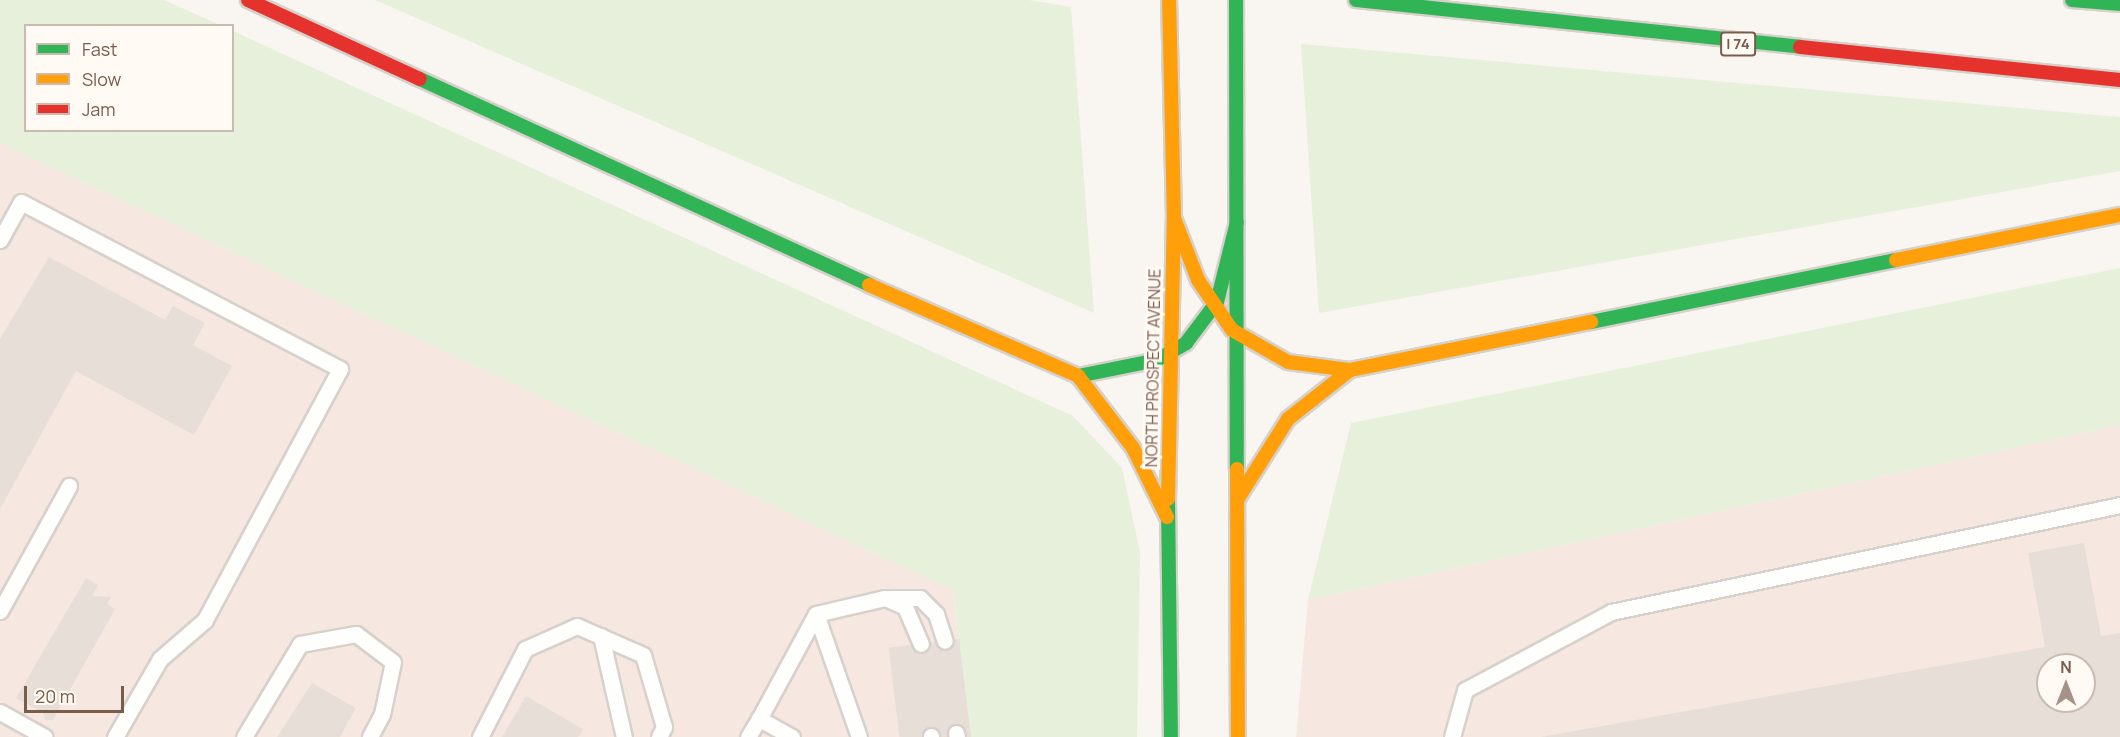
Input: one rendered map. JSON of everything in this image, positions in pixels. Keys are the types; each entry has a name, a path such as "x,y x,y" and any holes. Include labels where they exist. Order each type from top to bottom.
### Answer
{"main road":[{"path":"248,0 951,323 1078,376 1097,394 1133,448 1167,517"},
{"name":"NORTH PROSPECT AVENUE","path":"1169,0 1173,80 1174,218 1167,517 1171,737"},
{"path":"1236,0 1238,737"},
{"name":"I 74","path":"1356,0 2120,80"},
{"path":"2072,0 2120,4"},
{"path":"1174,218 1214,307 1236,333 1288,362 1350,370 2120,215"},
{"path":"1078,376 1170,352 1205,324 1214,307 1237,222"},
{"path":"1237,500 1287,419 1350,370"}],"lane":[{"path":"0,240 21,202 340,369 205,620 160,659 115,737"},
{"path":"0,611 69,486"},
{"path":"1452,737 1465,690 1611,612 2120,505"},
{"path":"885,598 905,607 921,644"},
{"path":"748,737 816,614 885,598 920,598 936,614 945,641"},
{"path":"816,614 859,737"},
{"path":"480,737 525,649 577,626 643,655 664,727 659,737"},
{"path":"244,737 300,644 356,634 393,662 382,714 370,737"},
{"path":"601,636 624,737"},
{"path":"0,712 45,737"},
{"path":"759,719 792,737"}],"shaded area":[{"path":"0,143 953,590 969,737 0,737"},
{"path":"2120,425 2120,737 1296,737 1308,600"}],"green space":[{"path":"0,0 164,0 218,24 24,24 24,132 234,132 234,31 1073,416 1122,468 1140,552 1137,737 969,737 953,590 0,143"},
{"path":"375,0 1029,0 1071,7 1094,313"},
{"path":"1301,44 2120,117 2120,171 1319,313"},
{"path":"2120,268 2120,425 1308,600 1351,423"}],"building":[{"path":"49,257 165,320 173,306 205,323 193,345 232,366 194,435 76,371 0,509 0,339"},
{"path":"2084,543 2101,636 2120,633 2120,737 1541,737 2045,647 2028,553"},
{"path":"86,578 98,585 92,596 111,597 107,604 115,609 53,720 45,720 43,713 16,698"},
{"path":"959,639 971,737 899,737 889,648"},
{"path":"312,683 356,708 340,737 277,737"},
{"path":"526,696 583,729 578,737 502,737"}],"traffic: fast":[{"path":"1236,0 1237,469"},
{"path":"1356,0 1800,47"},
{"path":"2072,0 2120,4"},
{"path":"420,79 869,285"},
{"path":"1078,376 1157,360 1186,343 1217,302 1237,222"},
{"path":"1591,322 1896,260"},
{"path":"1168,499 1171,737"}],"traffic: slow":[{"path":"1168,499 1174,218 1169,0"},
{"path":"1896,260 2120,215"},
{"path":"1174,218 1198,280 1232,330 1288,362 1350,370 1591,322"},
{"path":"869,285 1078,376 1133,448 1167,517"},
{"path":"1237,500 1288,419 1350,370"},
{"path":"1237,469 1238,737"}],"traffic: jam":[{"path":"248,0 420,79"},
{"path":"1800,47 2120,80"}]}
